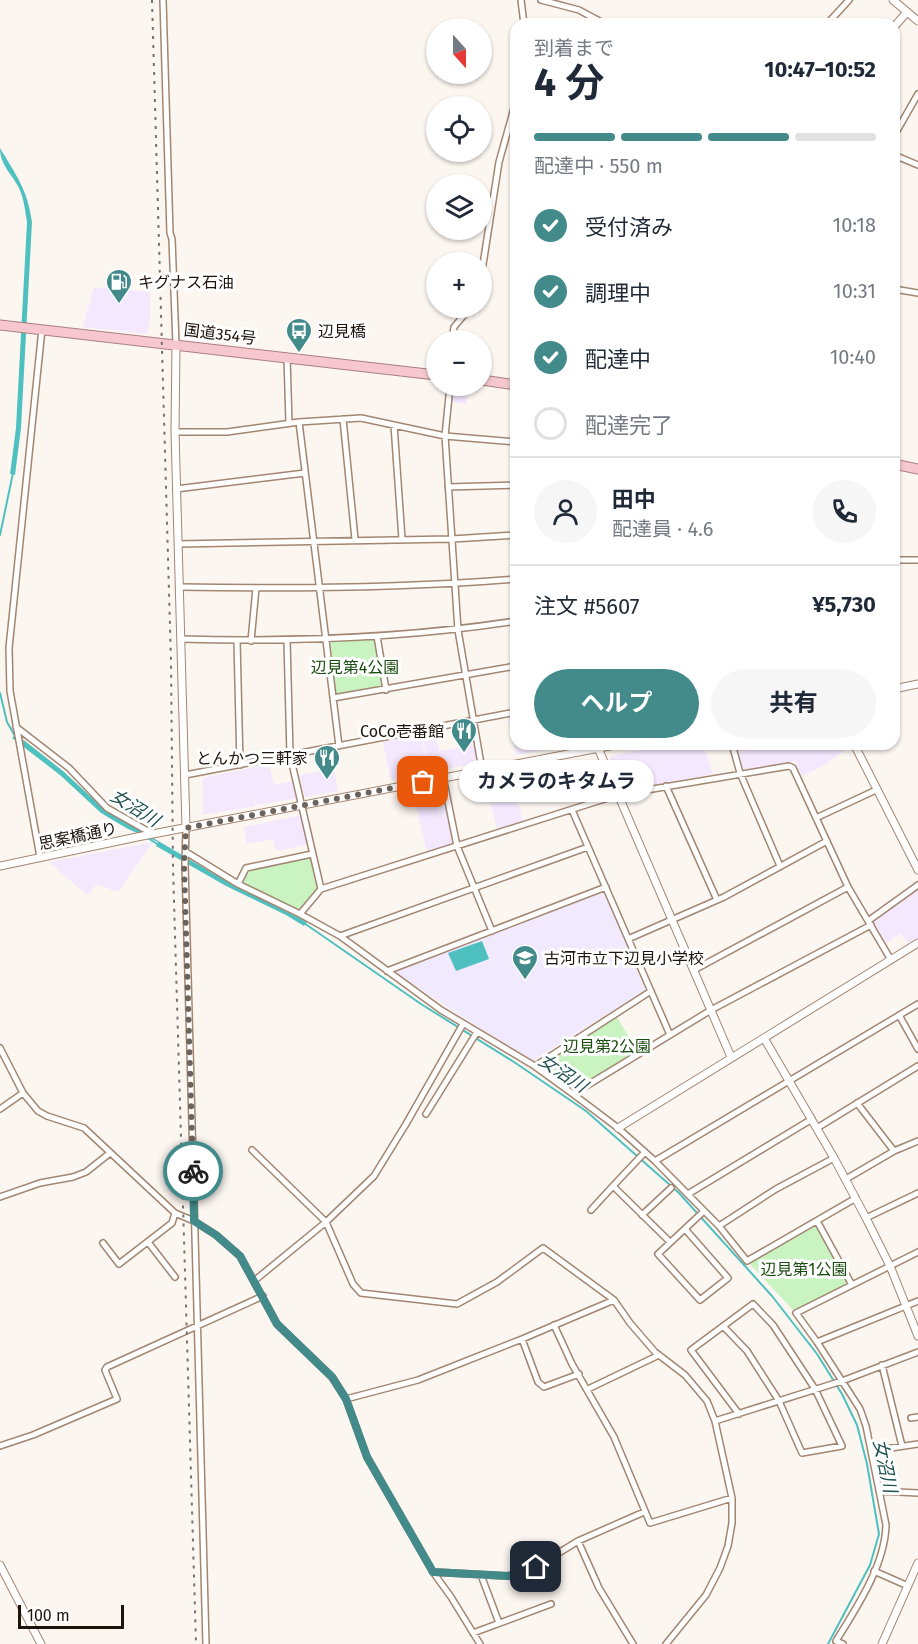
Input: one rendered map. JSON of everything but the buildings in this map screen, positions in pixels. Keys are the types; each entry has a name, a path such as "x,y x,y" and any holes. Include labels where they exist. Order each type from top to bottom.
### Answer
{"highway":[{"name":"国道354号","path":"0,325 426,374"},
{"path":"492,381 510,384"},
{"path":"900,465 918,469"}],"street":[{"path":"163,0 170,233 177,344 175,432 186,828 184,864 207,1644"},
{"path":"521,0 523,18"},
{"path":"541,0 579,10 594,18"},
{"path":"832,18 849,0"},
{"path":"893,0 918,21"},
{"path":"900,20 907,12"},
{"path":"900,126 918,94"},
{"path":"485,252 499,162 510,122"},
{"path":"900,158 918,165"},
{"path":"900,289 918,293"},
{"path":"40,857 10,691 9,648 42,329"},
{"path":"287,357 289,423"},
{"path":"449,396 445,436 458,630 482,770"},
{"path":"342,418 355,539"},
{"path":"175,432 227,432 289,423 361,418 445,436 510,441"},
{"path":"299,422 339,746"},
{"path":"394,425 402,539"},
{"path":"176,489 305,473"},
{"path":"448,487 510,485"},
{"path":"178,544 452,539 510,535"},
{"path":"900,560 918,560"},
{"path":"180,587 319,589 510,579"},
{"path":"251,641 256,588"},
{"path":"182,639 237,641 325,639 458,630 510,622"},
{"path":"377,636 386,690"},
{"path":"287,640 290,755 321,889"},
{"path":"237,641 240,765"},
{"path":"333,699 510,667"},
{"path":"900,688 918,684"},
{"path":"184,776 510,713"},
{"path":"16,730 69,768 107,808 151,835"},
{"name":"思案橋通り","path":"0,866 137,837 587,750"},
{"path":"599,750 731,1057"},
{"path":"734,750 740,773 780,866"},
{"path":"857,750 918,870"},
{"path":"300,914 321,889 617,795 789,766 793,768 848,887 891,960"},
{"path":"444,777 457,846 492,931"},
{"path":"666,786 717,900"},
{"path":"816,818 876,790"},
{"path":"572,810 670,1035"},
{"path":"628,939 717,900 827,841"},
{"path":"340,936 588,848"},
{"path":"185,854 340,936 463,1024 535,1066 618,1128 655,1161 719,1226 747,1261 856,1198"},
{"path":"238,884 246,868 312,854"},
{"path":"573,1094 711,1010 869,923 918,885"},
{"path":"387,971 606,887"},
{"path":"694,970 848,887"},
{"path":"618,1128 918,943"},
{"path":"535,1066 651,991"},
{"path":"655,1161 918,1004"},
{"path":"899,1015 918,1049"},
{"path":"254,1281 326,1222 374,1176 463,1024"},
{"path":"426,1114 477,1032"},
{"path":"764,1038 856,1198 890,1266 918,1336"},
{"path":"0,1048 23,1093 38,1111 84,1128 174,1213 194,1221 216,1235 240,1256 277,1324 332,1377 346,1399 367,1457 433,1572 480,1644"},
{"path":"817,1128 918,1066"},
{"path":"435,1074 446,1082"},
{"path":"0,1109 23,1093"},
{"path":"857,1103 894,1151"},
{"path":"688,1194 812,1119"},
{"path":"846,1179 894,1151 918,1141"},
{"path":"252,1150 326,1222 353,1284 361,1293 457,1304 496,1282 543,1248 614,1300 630,1323 659,1355 685,1375 707,1401 716,1421 732,1498 731,1530 720,1568 700,1602 666,1644"},
{"path":"591,1210 645,1152"},
{"path":"0,1197 40,1183 73,1177 86,1172 110,1153"},
{"path":"719,1226 776,1189 834,1158"},
{"path":"614,1186 670,1242"},
{"path":"642,1215 671,1188"},
{"path":"866,1218 918,1193"},
{"path":"685,1229 728,1278 700,1300 658,1254 704,1211"},
{"path":"103,1243 119,1264 172,1223 174,1213"},
{"path":"817,1221 852,1285"},
{"path":"148,1242 175,1277"},
{"path":"843,1644 836,1641 853,1615 882,1554 886,1540 886,1525 866,1425 860,1409 796,1314 918,1252"},
{"path":"0,1446 33,1435 117,1399 105,1370 107,1367 262,1296"},
{"path":"346,1399 418,1380 522,1340 614,1300"},
{"path":"817,1342 918,1301"},
{"path":"723,1326 747,1352 779,1401 802,1453 842,1446 815,1389 773,1325 753,1304 723,1326 691,1350 739,1414"},
{"path":"554,1325 614,1437 650,1523 732,1498"},
{"path":"522,1340 538,1382 544,1386 579,1374"},
{"path":"716,1421 842,1381 918,1352"},
{"path":"588,1389 659,1355"},
{"path":"882,1365 902,1446"},
{"path":"910,1418 918,1417"},
{"path":"871,1451 918,1444"},
{"path":"879,1491 918,1493"},
{"path":"433,1572 508,1576 536,1567 578,1541 644,1512"},
{"path":"578,1541 599,1588 633,1644"},
{"path":"882,1644 908,1586 916,1575 918,1563"},
{"path":"0,1565 41,1644"},
{"path":"874,1571 908,1586"},
{"path":"481,1575 499,1623"},
{"path":"473,1633 551,1604"}],"shaded area":[{"path":"94,287 150,292 150,321 147,334 83,327"},
{"path":"452,396 467,396 466,404 452,402"},
{"path":"435,731 439,751 474,745 476,758 472,764 430,772 422,734"},
{"path":"421,734 428,772 391,780 383,742"},
{"path":"515,750 541,750 516,755"},
{"path":"639,750 705,750 713,774 622,791 609,760 612,756"},
{"path":"738,750 845,750 826,764 802,776 795,761 746,770 742,767"},
{"path":"269,764 274,785 294,781 298,798 256,805 250,783 255,806 203,815 203,778"},
{"path":"334,769 338,791 305,797 299,775"},
{"path":"510,775 523,822 497,829 485,779"},
{"path":"442,787 453,844 427,852 413,793"},
{"path":"302,815 309,844 276,851 273,839 247,844 244,827"},
{"path":"153,842 118,892 97,884 87,895 49,862"},
{"path":"918,888 918,938 908,944 901,933 886,943 873,921"},
{"name":"古河市立下辺見小学校","path":"602,892 605,893 645,990 534,1060 529,1060 397,974 397,970"}],"green space":[{"name":"辺見第4公園","path":"377,636 386,690 333,698 325,639"},
{"path":"312,854 321,889 300,914 238,884 246,868"},
{"name":"辺見第2公園","path":"615,1014 639,1054 573,1094 535,1066"},
{"name":"辺見第1公園","path":"817,1221 852,1285 796,1313 747,1261"}],"water":[{"path":"0,148 24,191 32,222 21,428 15,475 10,474 16,428 27,222 21,192 4,164"},
{"path":"16,734 63,771 104,809 228,882 307,922 304,926 226,886 156,846 158,842 128,829 101,813 60,775 12,738"},
{"path":"482,941 489,959 456,971 448,953"}],"waterway":[{"name":"女沼川","path":"0,535 13,473"},
{"name":"女沼川","path":"0,693 7,722 16,738"},
{"name":"女沼川","path":"146,837 159,845"},
{"name":"女沼川","path":"304,923 421,1004 514,1062 586,1111 679,1193 772,1296 817,1354 842,1394 857,1425 867,1464 879,1534 870,1565 828,1644"}],"railway":[{"path":"152,0 171,662 173,867 196,1644"}],"way so far":[{"path":"193,1171 184,864 186,828 423,782"}],"place":[{"name":"キグナス石油","path":"119,305"},
{"name":"辺見橋","path":"299,354"},
{"name":"CoCo壱番館","path":"464,754"},
{"name":"とんかつ三軒家","path":"327,781"},
{"name":"カメラのキタムラ","path":"423,782"},
{"name":"古河市立下辺見小学校","path":"525,981"}],"route":[{"path":"193,1171 194,1221 216,1235 240,1256 277,1324 332,1377 346,1399 367,1457 433,1572 508,1576 536,1567"}]}
